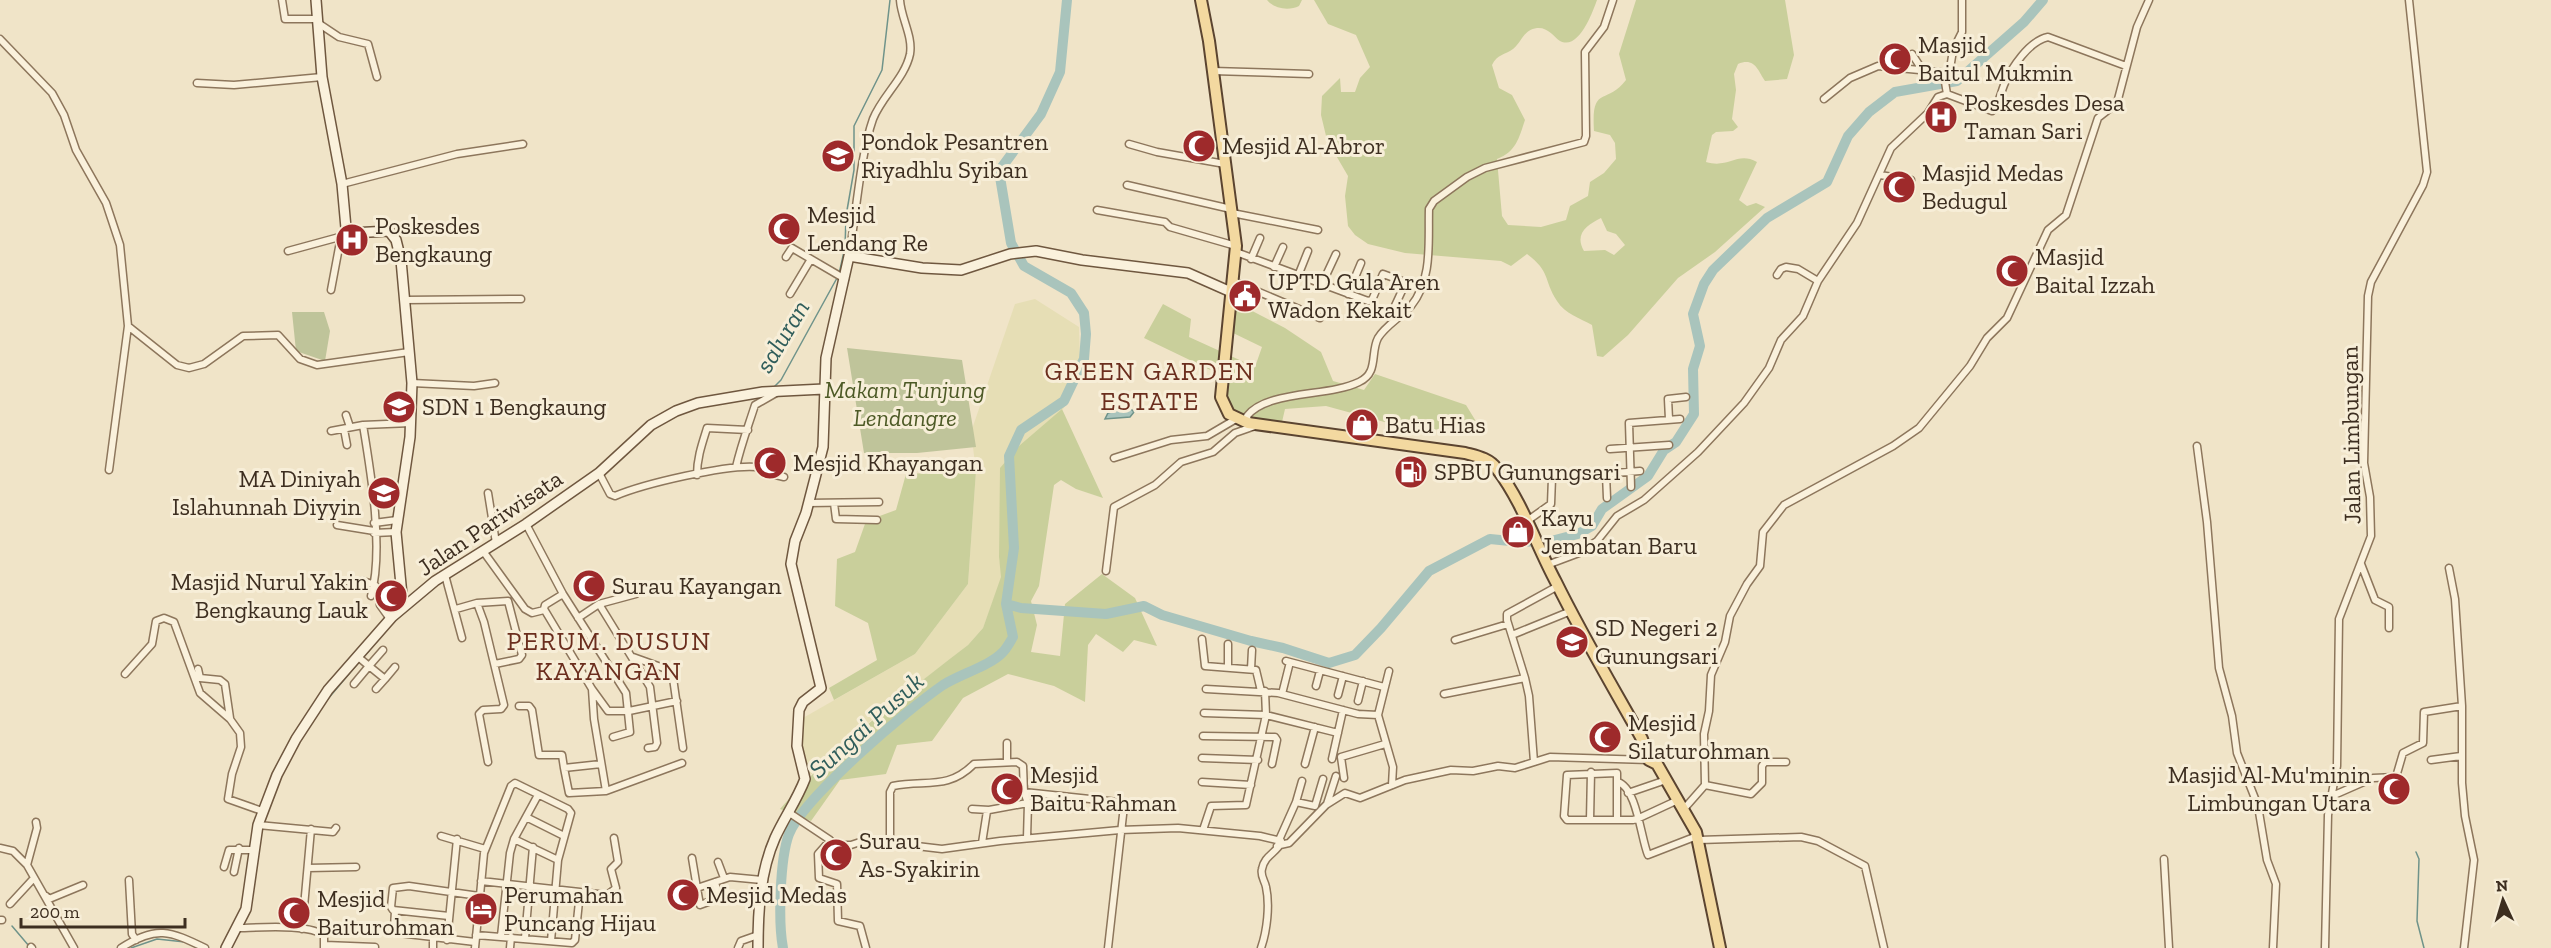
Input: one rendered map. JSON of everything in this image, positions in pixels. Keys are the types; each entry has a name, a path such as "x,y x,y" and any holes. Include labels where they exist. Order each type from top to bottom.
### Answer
{"main road":[{"path":"1201,0 1213,71 1236,249 1221,397 1224,407 1236,419 1248,423 1444,450 1482,458 1497,469 1527,521 1571,611 1642,739 1648,760 1657,764 1698,838 1720,948"}],"street":[{"path":"282,0 285,19 317,21 339,37 368,44 377,76"},
{"path":"316,0 322,77 342,184 346,233 331,290"},
{"path":"758,948 762,880 773,844 790,813 805,776 796,743 800,710 803,702 821,688 791,564 795,541 823,447 826,358 841,278 849,256 872,124 881,102 905,68 910,54 910,40 900,0"},
{"path":"1248,423 1247,416 1250,412 1262,405 1338,389 1366,378 1374,366 1379,336 1405,313 1424,284 1430,209 1434,201 1467,177 1485,168 1584,142 1586,136 1585,52 1604,27 1612,0"},
{"path":"1944,77 1950,69 1953,50 1962,32 1962,0"},
{"path":"1705,785 1704,734 1709,711 1712,668 1725,642 1730,616 1747,584 1760,566 1761,539 1765,528 1784,505 1893,446 1919,428 1970,366 1987,338 2007,318 2049,228 2066,214 2098,118 2116,105 2137,27 2149,0"},
{"name":"Jalan Limbungan","path":"2325,948 2328,815 2337,766 2339,619 2371,536 2370,497 2364,463 2368,291 2423,185 2427,172 2409,0"},
{"path":"1946,92 1992,111 1999,101 2002,88 2013,68 2035,42 2048,37 2126,66"},
{"path":"0,39 52,93 64,115 76,150 101,192 120,245 128,326 109,470"},
{"path":"1912,54 1923,71"},
{"path":"1824,99 1850,78 1878,66 1939,71 1944,77 1946,92"},
{"path":"1213,71 1309,74"},
{"path":"197,84 234,85 322,77"},
{"path":"1547,565 1588,548 1617,516 1644,500 1722,426 1762,381 1781,340 1803,316 1818,281 1830,268 1857,223 1894,144 1928,113 1940,96 1946,92"},
{"path":"342,184 457,154 523,144"},
{"path":"1129,144 1157,152 1225,164"},
{"path":"1880,175 1911,180"},
{"path":"1127,185 1318,230"},
{"path":"1097,210 1166,223 1170,227 1236,249 1251,259 1348,294 1372,300 1383,274 1413,285"},
{"path":"288,251 346,233 386,230 392,233 400,253 412,383 411,423 396,532 402,598 363,581 346,581"},
{"path":"1251,259 1260,238"},
{"path":"1274,267 1283,247"},
{"path":"786,257 792,248 841,278"},
{"path":"849,256 942,270 966,270 994,258 1026,251 1188,273 1232,286 1320,318"},
{"path":"1298,276 1308,251"},
{"path":"1322,284 1336,254"},
{"path":"790,294 811,259"},
{"path":"1348,294 1361,263"},
{"path":"1777,274 1781,269 1791,267 1818,281"},
{"path":"1393,310 1406,282"},
{"path":"405,300 521,299"},
{"path":"128,326 177,365 189,368 204,364 247,335 278,335 285,339 300,359 317,365 409,352"},
{"path":"412,383 474,387 495,383"},
{"name":"Jalan Pariwisata","path":"226,948 248,902 261,810 294,742 327,690 359,657 390,619 402,598 445,577 496,543 527,526 600,475 651,425 676,411 706,401 772,392 824,389"},
{"path":"736,467 743,435 748,430 755,405 772,392"},
{"path":"1669,420 1668,399 1686,398"},
{"path":"346,415 347,445"},
{"path":"1114,458 1171,440 1207,436 1236,419"},
{"path":"1631,487 1629,422 1680,419"},
{"path":"331,431 363,425 411,423"},
{"path":"1106,571 1114,507 1155,485 1181,462 1213,452 1235,434 1261,424"},
{"path":"363,425 373,486 376,587 380,605 390,619"},
{"path":"697,475 697,456 704,444 706,429 748,430"},
{"path":"1610,449 1669,445"},
{"path":"2197,446 2207,522 2219,668 2232,716 2237,753 2258,806 2267,860 2276,884 2273,948"},
{"path":"600,475 610,494 615,496 643,486 736,467 757,467 762,472 784,477"},
{"path":"1527,521 1551,504 1552,478 1641,471"},
{"path":"1606,474 1608,498"},
{"path":"488,493 496,543"},
{"path":"808,503 879,502"},
{"path":"834,503 836,519 877,520"},
{"path":"374,523 397,520"},
{"path":"337,525 374,532 396,532"},
{"path":"527,526 563,594 626,693 630,733 613,737"},
{"path":"484,553 525,609 532,614 544,610"},
{"path":"2361,564 2374,600 2389,607 2389,628"},
{"path":"2449,568 2456,599 2465,816 2474,860 2464,948"},
{"path":"445,577 456,609 462,638"},
{"path":"1534,762 1530,696 1506,617 1510,610 1558,586"},
{"path":"371,596 376,587"},
{"path":"563,594 545,605 544,610 606,710 629,711 677,701"},
{"path":"578,618 599,604 636,594"},
{"path":"456,609 504,599 509,602 522,656 495,664"},
{"path":"477,603 504,705 501,709 483,710 480,713 488,762"},
{"path":"599,604 646,680 654,705 657,744 655,747 648,748"},
{"path":"1512,635 1571,611"},
{"path":"125,674 152,644 156,621 168,618 177,626 200,693 239,730 242,744 232,774 228,799 261,810"},
{"path":"1455,640 1508,624"},
{"path":"1200,805 1244,807 1258,760 1266,715 1259,675 1251,669 1205,666 1202,639"},
{"path":"1228,644 1228,668"},
{"path":"354,684 383,650"},
{"path":"1251,669 1252,650"},
{"path":"359,657 385,679"},
{"path":"632,657 670,669 677,701 682,748"},
{"path":"1282,694 1288,662 1384,687"},
{"path":"376,689 395,667"},
{"path":"198,669 200,678 220,680 225,684 230,719"},
{"path":"1316,686 1320,671"},
{"path":"1389,671 1378,715 1392,767 1392,785"},
{"path":"1338,695 1343,676"},
{"path":"1444,694 1525,678"},
{"path":"1358,701 1363,681"},
{"path":"592,689 592,706 606,791"},
{"path":"1206,690 1263,691 1343,710 1378,715"},
{"path":"519,706 529,706 532,710 539,756 562,754 571,794 606,791 682,763"},
{"path":"2332,796 2368,780 2396,777 2403,753 2424,742 2424,712 2462,706"},
{"path":"1332,759 1343,710"},
{"path":"1204,713 1266,715 1338,733"},
{"path":"1305,764 1315,727"},
{"path":"1203,736 1263,735 1276,739 1272,764"},
{"path":"1007,742 1007,762"},
{"path":"1344,778 1341,757 1385,744"},
{"path":"2432,760 2461,756"},
{"path":"866,948 860,926 838,921 837,884 819,878 818,854 822,847 830,844 849,846 864,840 938,849 1120,830 1203,830 1278,845 1289,843 1326,805 1343,793 1360,798 1392,785 1446,771 1473,771 1498,766 1515,768 1550,757 1648,760"},
{"path":"1202,758 1258,760"},
{"path":"890,842 890,792 892,787 943,782 963,775 975,764 1007,762 1018,762 1022,765 1024,792 1028,803 1027,838"},
{"path":"1705,785 1751,794 1763,781 1762,766 1765,762 1786,762"},
{"path":"564,768 601,764"},
{"path":"1590,820 1592,772"},
{"path":"1617,820 1616,772 1568,774 1565,788 1565,819 1617,820 1639,819 1681,805 1705,785"},
{"path":"1326,805 1336,776"},
{"path":"1296,802 1315,806 1323,779"},
{"path":"1628,793 1666,780"},
{"path":"1261,948 1266,929 1267,899 1262,870 1269,854 1278,845 1302,781"},
{"path":"1202,782 1251,785"},
{"path":"1618,782 1628,793 1639,819 1648,855 1698,838 1802,837 1818,841 1861,862 1868,873 1874,912 1884,948"},
{"path":"475,942 485,849 512,786 518,784 571,812 558,860 551,941"},
{"path":"1024,792 1120,802 1125,809 1120,830 1108,948"},
{"path":"501,936 509,858 514,838 538,795"},
{"path":"972,809 987,811 1028,803"},
{"path":"1203,830 1211,806"},
{"path":"982,843 987,811"},
{"path":"790,813 830,840 830,844"},
{"path":"526,817 564,836"},
{"path":"27,865 37,828 36,822"},
{"path":"258,825 333,832 336,828"},
{"path":"302,929 311,829"},
{"path":"441,836 485,849"},
{"path":"514,838 558,860"},
{"path":"481,881 607,896 616,890 611,868 618,862 614,838"},
{"path":"447,940 457,839"},
{"path":"0,848 13,851 27,865 74,948"},
{"path":"224,867 228,851 239,848 254,850"},
{"path":"234,872 239,848"},
{"path":"525,938 532,848"},
{"path":"692,858 700,905 718,898 715,882"},
{"path":"2164,859 2169,948"},
{"path":"717,862 724,878"},
{"path":"308,868 356,867"},
{"path":"697,888 724,878 737,876 762,880"},
{"path":"10,904 34,878"},
{"path":"129,880 132,934 136,940"},
{"path":"43,893 49,899 83,885"},
{"path":"479,896 397,885 393,889 391,906 395,911 396,932 475,942 501,936 571,944 575,939 583,893"},
{"path":"395,911 449,916"},
{"path":"236,928 302,929 322,933 325,946 375,947"},
{"path":"121,948 136,940 164,931 204,948"},
{"path":"738,948 741,941 758,935"},
{"path":"510,948 511,937"},
{"path":"433,938 433,948"}],"shaded area":[{"path":"1035,299 1079,327 1080,361 1064,408 1020,445 1001,468 999,557 1002,577 983,628 968,645 859,730 805,780 797,739 803,718 915,654 968,584 976,471 971,432 1015,304"}],"green space":[{"path":"1267,0 1302,0 1299,6 1286,9"},
{"path":"1314,0 1597,0 1584,28 1573,40 1567,43 1560,41 1544,29 1532,29 1513,49 1499,57 1492,65 1499,88 1512,95 1525,120 1513,148 1497,159 1502,216 1508,225 1541,227 1566,220 1570,206 1588,196 1590,182 1604,173 1616,159 1615,143 1610,135 1594,131 1595,107 1601,98 1619,88 1626,80 1619,54 1636,0 1785,0 1794,55 1787,79 1765,81 1752,64 1744,62 1738,64 1734,74 1736,90 1732,119 1738,127 1733,131 1716,132 1712,135 1706,162 1714,164 1744,158 1757,162 1739,200 1747,206 1756,203 1765,207 1715,252 1678,278 1628,335 1603,357 1597,356 1592,325 1560,305 1540,266 1527,254 1511,266 1501,261 1405,253 1368,244 1355,235 1348,226 1345,196 1348,176 1327,140 1321,115 1322,96 1340,78 1341,92 1355,92 1360,78 1370,67 1356,35 1328,24","holes":["1601,218 1607,231 1616,234 1625,245 1614,255 1605,250 1584,251 1580,240 1587,227"]},
{"path":"1233,301 1285,328 1321,352 1333,381 1364,390 1375,374 1466,405 1477,423 1421,432 1326,406 1285,409 1282,422 1231,413 1221,391 1223,376 1144,338 1163,304 1191,319 1189,337 1255,367 1262,347 1231,332"},
{"path":"292,312 324,312 330,331 325,361 296,351"},
{"name":"Makam Tunjung Lendangre","path":"847,348 962,360 976,447 917,453 864,453"},
{"path":"1062,409 1103,498 1076,489 1061,480 1054,485 1039,586 1031,601 1037,625 1031,652 1060,656 1065,604 1102,574 1135,598 1157,646 1134,640 1123,652 1096,634 1088,645 1085,702 1054,686 1008,674 963,698 932,741 897,745 886,774 840,780 811,821 780,809 846,743 968,645 983,628 1001,577 999,557 1000,468 1020,445"},
{"path":"976,471 968,584 915,654 834,700 829,688 877,660 868,623 835,606 837,559 855,552 866,521 896,510 906,474"}],"water":[{"path":"1129,407 1134,412 1130,417 1105,419 1108,413"}],"waterway":[{"name":"saluran","path":"839,274 845,247 846,216 854,170 854,126 882,70 890,0"},
{"name":"Sungai Pusuk","path":"783,948 780,907 782,874 789,834 798,818 835,777 906,713 943,685 997,657 1006,649 1013,637 1006,604 1014,548 1009,456 1021,430 1064,401 1084,359 1086,334 1084,313 1071,293 1024,266 1011,243 999,171 1041,114 1060,72 1067,0"},
{"path":"1006,604 1021,608 1106,614 1144,606 1162,615 1329,663 1355,655 1429,571 1490,539 1520,542 1551,541 1578,534 1592,526 1602,509 1648,476 1664,450 1676,442 1694,414 1693,369 1700,346 1693,314 1704,284 1713,270 1767,218 1827,182 1848,136 1869,112 1895,92 1957,81 2024,22 2043,0"},
{"name":"saluran","path":"774,387 781,380 837,278"},
{"path":"387,629 399,617"},
{"path":"362,658 369,651"},
{"path":"327,700 359,662"},
{"path":"2416,852 2419,859 2417,921 2424,948"},
{"path":"12,926 29,946"},
{"path":"131,948 157,939 185,942"}],"place":[{"name":"Masjid Baitul Mukmin","path":"1895,59"},
{"name":"Poskesdes Desa Taman Sari","path":"1941,117"},
{"name":"Mesjid Al-Abror","path":"1199,146"},
{"name":"Pondok Pesantren Riyadhlu Syiban","path":"838,156"},
{"name":"Masjid Medas Bedugul","path":"1899,187"},
{"name":"Mesjid Lendang Re","path":"784,229"},
{"name":"Poskesdes Bengkaung","path":"352,240"},
{"name":"Masjid Baital Izzah","path":"2012,271"},
{"name":"UPTD Gula Aren Wadon Kekait","path":"1245,296"},
{"name":"SDN 1 Bengkaung","path":"399,407"},
{"name":"Batu Hias","path":"1362,425"},
{"name":"Mesjid Khayangan","path":"770,463"},
{"name":"SPBU Gunungsari","path":"1411,472"},
{"name":"MA Diniyah Islahunnah Diyyin","path":"384,493"},
{"name":"Kayu Jembatan Baru","path":"1518,532"},
{"name":"Surau Kayangan","path":"589,586"},
{"name":"Masjid Nurul Yakin Bengkaung Lauk","path":"391,596"},
{"name":"SD Negeri 2 Gunungsari","path":"1572,642"},
{"name":"Mesjid Silaturohman","path":"1605,737"},
{"name":"Mesjid Baitu Rahman","path":"1007,789"},
{"name":"Masjid Al-Mu'minin Limbungan Utara","path":"2394,789"},
{"name":"Surau As-Syakirin","path":"836,855"},
{"name":"Mesjid Medas","path":"683,895"},
{"name":"Perumahan Puncang Hijau","path":"481,909"},
{"name":"Mesjid Baiturohman","path":"294,913"}],"district":[{"name":"GREEN GARDEN ESTATE","path":"1150,386"},
{"name":"PERUM. DUSUN KAYANGAN","path":"609,656"}]}
